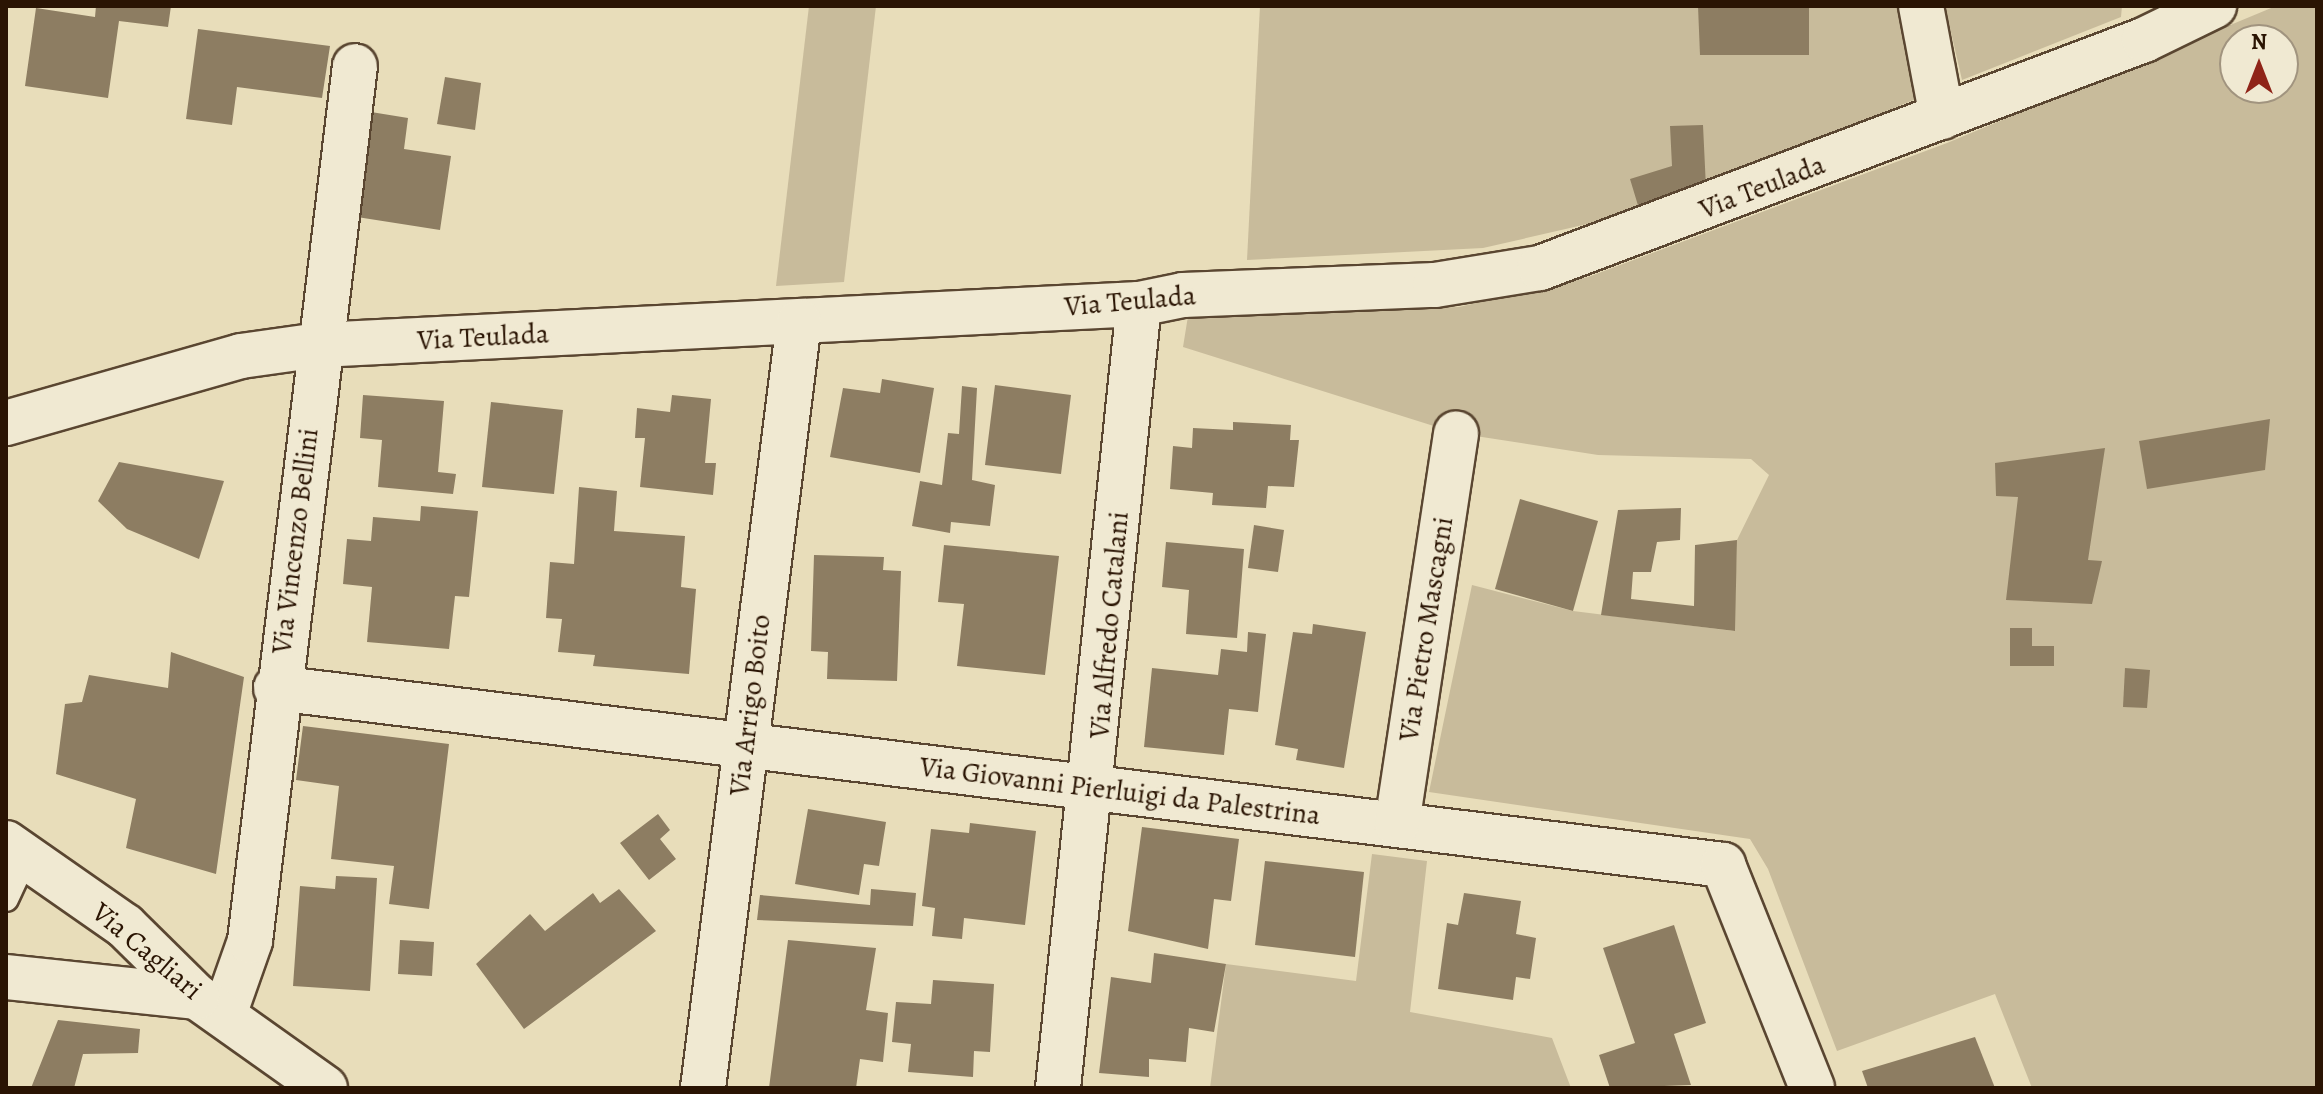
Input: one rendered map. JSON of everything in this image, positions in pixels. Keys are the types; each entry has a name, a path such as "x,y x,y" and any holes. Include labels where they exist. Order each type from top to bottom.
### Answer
{"street":[{"path":"1921,6 1942,117"},
{"name":"Via Teulada","path":"6,423 241,356 319,345 1139,304 1183,295 1435,285 1540,268 1942,117 2141,23 2214,6"},
{"name":"Via Vincenzo Bellini","path":"211,1004 250,941 276,688 355,66"},
{"name":"Via Alfredo Catalani","path":"1058,1088 1095,788 1139,304"},
{"name":"Via Arrigo Boito","path":"703,1088 799,322"},
{"name":"Via Pietro Mascagni","path":"1397,824 1456,433"},
{"name":"Via Giovanni Pierluigi da Palestrina","path":"276,688 1723,865 1812,1088"},
{"name":"Via Cagliari","path":"11,874 125,926 211,1004 325,1088"},
{"path":"6,977 211,1004"}],"shaded area":[{"path":"809,6 876,6 844,282 776,286"},
{"path":"1260,6 1905,6 1921,97 1640,212 1483,248 1247,260"},
{"path":"1945,6 2122,6 2121,17 1962,80"},
{"path":"2276,6 2317,6 2317,1088 2032,1088 1995,994 1837,1051 1768,869 1750,839 1429,792 1472,585 1573,611 1734,631 1737,540 1769,475 1751,459 1598,455 1456,433 1183,347 1188,316 1459,307 1588,277 1947,143 2219,30 2219,104 2299,104 2299,24 2233,24"},
{"path":"1372,854 1427,861 1410,1012 1552,1038 1571,1088 1210,1088 1226,964 1356,981"}],"building":[{"path":"96,6 171,6 168,27 119,21 108,98 25,86 36,8 95,17"},
{"path":"1698,6 1809,6 1809,55 1700,55"},
{"path":"198,29 330,46 322,98 237,87 232,125 186,119"},
{"path":"445,77 481,83 475,130 437,124"},
{"path":"371,112 408,118 404,149 451,156 440,230 357,217"},
{"path":"1703,125 1706,188 1640,212 1630,179 1672,166 1670,126"},
{"path":"882,379 934,388 920,473 830,457 843,388 880,393"},
{"path":"995,385 1071,395 1061,474 985,465"},
{"path":"962,386 977,388 972,480 995,485 990,526 951,522 950,533 912,526 920,481 942,485 948,433 959,434"},
{"path":"363,395 444,401 438,472 456,474 453,494 378,487 382,440 360,438"},
{"path":"672,395 711,399 705,463 716,463 713,495 640,487 645,438 635,438 637,408 670,412"},
{"path":"491,402 563,410 554,494 482,487"},
{"path":"2270,419 2265,470 2147,489 2139,441"},
{"path":"1233,422 1291,425 1290,440 1299,440 1294,487 1268,486 1266,508 1212,505 1213,493 1170,489 1173,446 1192,448 1193,428 1233,430"},
{"path":"2105,448 2088,560 2102,561 2092,604 2006,600 2018,497 1996,496 1995,463"},
{"path":"119,462 224,481 199,559 127,529 98,501"},
{"path":"579,487 617,491 614,531 685,536 681,587 696,589 689,674 593,666 595,655 558,652 562,619 546,618 550,562 574,564"},
{"path":"1520,499 1598,521 1573,611 1495,589"},
{"path":"421,506 478,511 469,597 455,596 449,649 367,642 372,587 343,584 347,539 371,541 373,517 420,521"},
{"path":"1681,508 1680,540 1657,542 1651,572 1633,572 1631,599 1694,606 1695,545 1737,540 1735,631 1601,615 1618,510"},
{"path":"1254,525 1284,530 1278,572 1248,568"},
{"path":"1166,542 1244,549 1237,638 1186,634 1189,590 1162,587"},
{"path":"944,545 1059,556 1045,675 957,666 964,604 938,602"},
{"path":"814,555 884,557 883,570 901,571 897,681 827,679 828,652 811,651"},
{"path":"1313,624 1366,632 1344,768 1296,760 1298,749 1275,745 1293,632 1312,634"},
{"path":"2010,628 2032,628 2032,646 2054,646 2054,666 2010,666"},
{"path":"1248,632 1266,634 1258,712 1229,709 1224,755 1144,747 1152,668 1218,675 1221,649 1247,652"},
{"path":"171,652 244,677 216,874 126,848 136,799 56,774 65,704 82,702 89,675 168,688"},
{"path":"2125,668 2150,670 2147,708 2123,707"},
{"path":"303,726 449,744 429,909 389,904 394,866 331,859 339,786 296,780"},
{"path":"808,809 886,822 879,866 864,864 859,895 795,884"},
{"path":"658,814 670,830 660,839 676,859 649,880 620,843"},
{"path":"970,823 1036,831 1025,925 964,918 962,939 932,936 935,908 922,906 931,829 969,833"},
{"path":"1142,827 1239,839 1231,901 1214,899 1208,949 1128,931"},
{"path":"1265,861 1364,872 1355,957 1255,945"},
{"path":"336,876 377,878 370,991 293,986 300,886 335,889"},
{"path":"619,889 656,931 524,1029 476,964 530,914 545,931 593,893 600,903"},
{"path":"871,889 916,893 913,926 757,920 760,895 870,905"},
{"path":"1464,893 1521,901 1516,934 1536,938 1530,979 1516,977 1513,1000 1438,989 1447,923 1458,925"},
{"path":"1674,925 1706,1023 1674,1034 1691,1085 1610,1088 1599,1055 1635,1043 1603,948"},
{"path":"400,940 434,942 432,976 398,974"},
{"path":"788,940 876,948 866,1010 888,1013 883,1062 860,1059 856,1088 769,1088"},
{"path":"1154,953 1226,964 1214,1032 1189,1028 1186,1062 1149,1059 1149,1077 1099,1073 1111,977 1151,983"},
{"path":"933,980 994,984 990,1052 974,1051 973,1077 908,1072 911,1044 892,1042 896,1002 931,1004"},
{"path":"58,1020 140,1029 138,1053 83,1054 74,1088 31,1088"},
{"path":"1975,1037 1995,1088 1868,1088 1862,1071"}]}
